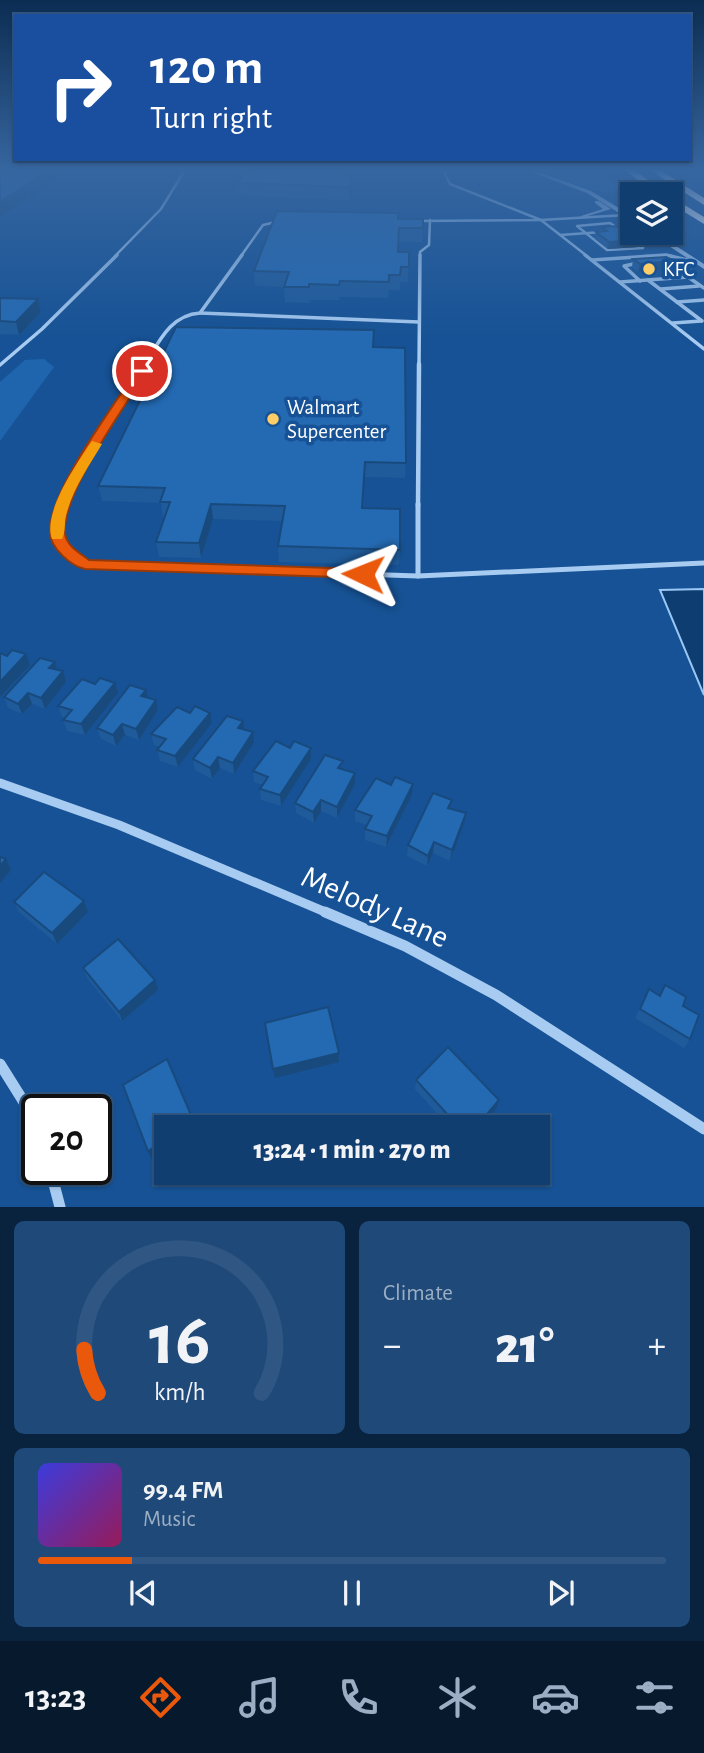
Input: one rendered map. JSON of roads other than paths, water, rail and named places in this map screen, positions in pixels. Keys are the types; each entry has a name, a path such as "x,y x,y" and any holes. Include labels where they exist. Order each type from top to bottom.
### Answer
{"street":[{"path":"670,245 704,267"},
{"name":"Melody Lane","path":"0,783 119,825 405,946 496,995 704,1129"},
{"path":"0,1064 21,1098"},
{"path":"54,1185 60,1207"}],"lane":[{"path":"0,365 33,340 145,226"},
{"path":"200,313 261,226"},
{"path":"418,576 420,252 429,245 430,226"},
{"path":"549,226 704,349"},
{"path":"577,226 607,250 643,247 640,245"},
{"path":"560,235 620,231"},
{"path":"592,260 666,255 696,262"},
{"path":"640,281 625,268 625,264 669,262 703,287"},
{"path":"620,282 688,276"},
{"path":"648,280 703,322"},
{"path":"661,289 703,287"},
{"path":"677,302 704,300"},
{"path":"694,314 704,313"},
{"path":"419,322 184,314 168,329 75,477 59,516 57,535 64,548 85,565 418,576 704,563"},
{"path":"671,323 703,322"}],"place":[{"name":"KFC","path":"649,269"},
{"name":"Walmart Supercenter","path":"273,419"}]}
